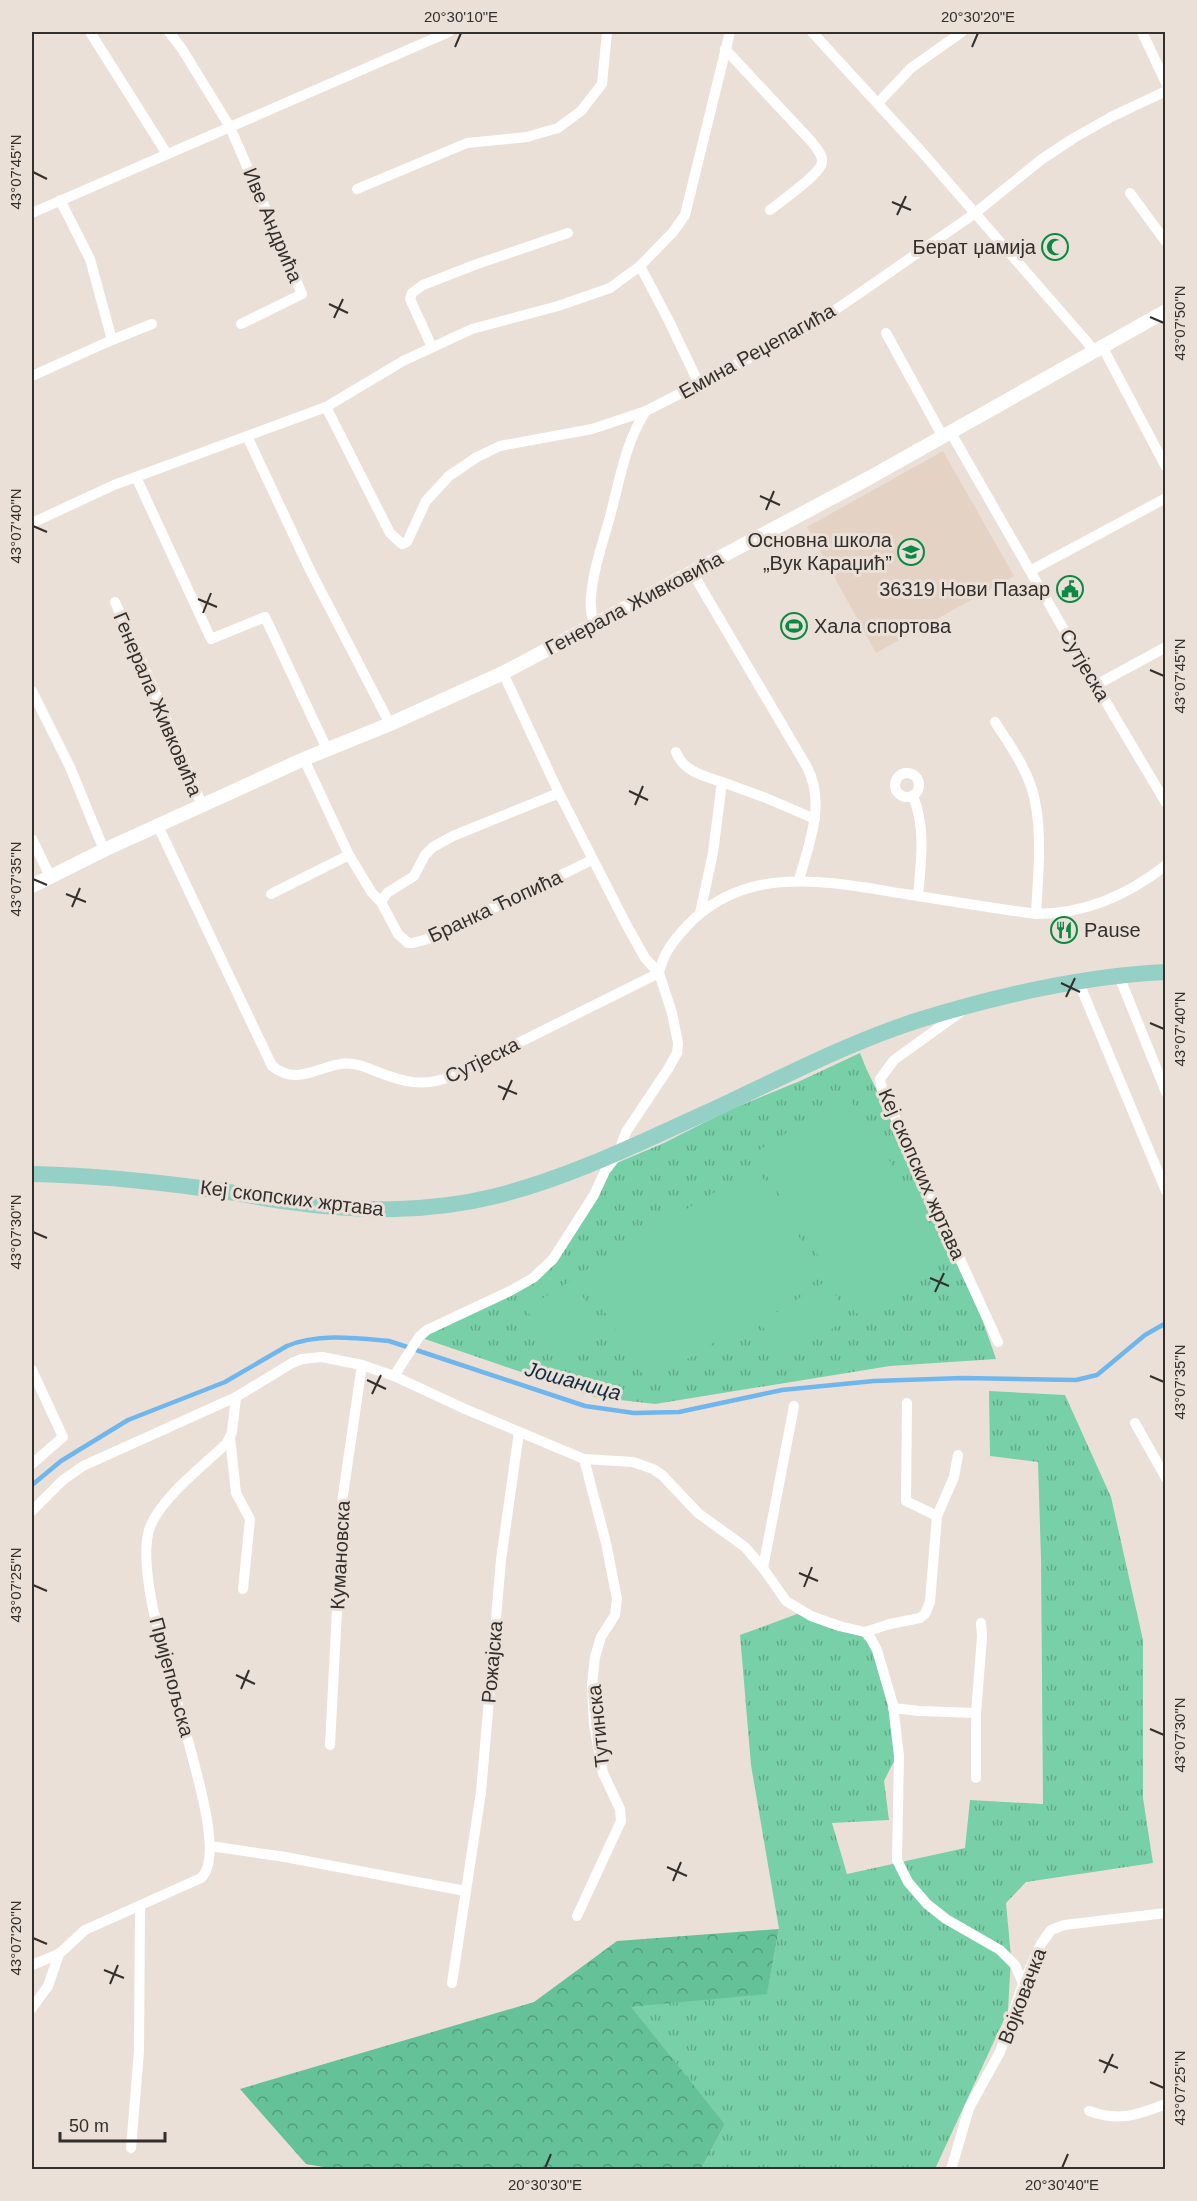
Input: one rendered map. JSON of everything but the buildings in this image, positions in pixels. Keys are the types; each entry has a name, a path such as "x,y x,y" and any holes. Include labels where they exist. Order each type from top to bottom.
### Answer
{"main road":[{"name":"Кеј скопских жртава","path":"32,1174 116,1178 212,1189 290,1202 368,1209 407,1210 456,1205 498,1196 618,1154 858,1044 921,1020 1035,990 1119,976 1166,972"}],"street":[{"path":"90,32 167,154"},
{"name":"Иве Андрића","path":"169,32 230,127 302,294 241,324"},
{"path":"32,201 34,212 449,32"},
{"path":"357,189 467,143 527,137 558,128 581,111 602,84 608,32"},
{"path":"32,523 136,477 326,407 403,360 472,330 590,296 610,288 640,266 674,232 686,215 729,32"},
{"path":"812,32 878,103 974,214 1098,348 1166,466"},
{"path":"878,103 911,68 962,32"},
{"path":"1142,32 1166,83"},
{"path":"725,49 811,141 822,159 822,164 816,173 770,210"},
{"name":"Емина Реџепагића","path":"326,407 390,533 402,543 407,542 426,501 449,476 477,457 500,446 592,429 646,411 815,324 974,214 1042,159 1074,138 1166,91"},
{"path":"1130,193 1166,242"},
{"path":"60,200 90,259 112,340"},
{"path":"432,347 411,305 410,299 416,289 477,264 568,233"},
{"path":"640,266 699,384"},
{"name":"Генерала Живковића","path":"32,886 202,805 503,673 947,435 1166,311"},
{"path":"32,376 152,324"},
{"name":"Сутјеска","path":"886,333 1166,802"},
{"path":"594,624 591,615 591,598 594,577 625,461 646,411"},
{"path":"247,436 310,570 390,724"},
{"path":"136,477 211,639 265,617 327,749"},
{"path":"1030,571 1166,498"},
{"path":"693,572 807,766 816,790 815,819 799,880"},
{"name":"Генерала Живковића","path":"115,602 202,805"},
{"path":"1096,685 1166,647"},
{"path":"503,673 592,860 638,946 650,965 659,973"},
{"path":"32,692 70,766 104,850"},
{"path":"995,722 1028,779 1033,795 1038,836 1036,914"},
{"path":"676,753 682,765 688,769 815,819"},
{"path":"271,894 349,855 304,759"},
{"path":"700,913 713,853 722,782"},
{"path":"381,902 387,893 414,876 425,855 433,847 462,832 559,793"},
{"path":"913,796 919,813 921,834 918,896"},
{"name":"Сутјеска","path":"159,826 272,1066 285,1074 301,1075 335,1065 353,1064 413,1084 442,1081 659,973"},
{"path":"32,839 50,876"},
{"name":"Бранка Ћопића","path":"349,855 367,885 381,902 398,934 408,943 413,944 431,938 592,860"},
{"path":"394,1376 419,1337 433,1327 490,1302 542,1271 579,1222 605,1171 618,1154 627,1132 669,1069 676,1053 678,1043 675,1027 659,973 667,950 700,913 748,888 774,882 799,880 828,882 1036,914 1075,911 1108,901 1136,886 1166,865"},
{"path":"1119,976 1166,1092"},
{"path":"1079,983 1166,1191"},
{"name":"Кеј скопских жртава","path":"970,1006 894,1060 880,1080 882,1089 998,1342"},
{"path":"32,1511 74,1471 236,1397 292,1363 312,1358 331,1358 394,1376 465,1409 584,1459 633,1462 652,1469 662,1475 698,1513 739,1542 763,1568 786,1601 800,1611 838,1626 865,1632 920,1618 928,1609 937,1516 954,1477 958,1455"},
{"name":"Кумановска","path":"330,1745 343,1495 362,1365"},
{"path":"32,1370 63,1437 32,1464"},
{"path":"236,1397 230,1437 236,1493 250,1519 243,1589"},
{"path":"908,1404 906,1501 937,1516"},
{"path":"763,1568 794,1406"},
{"path":"1136,1423 1166,1478"},
{"name":"Рожајска","path":"452,1983 481,1792 502,1549 519,1432"},
{"name":"Пријепољска","path":"32,1965 59,1954 85,1930 201,1878 210,1862 210,1846 198,1776 157,1628 146,1544 153,1520 161,1506 220,1450 230,1437"},
{"name":"Тутинска","path":"577,1916 621,1821 620,1809 603,1773 594,1725 592,1685 595,1657 602,1637 615,1615 617,1599 606,1543 584,1459"},
{"path":"976,1778 976,1713 981,1623"},
{"path":"865,1632 877,1650 893,1708 898,1756 897,1860 917,1894 927,1904 946,1919 1000,1950 1015,1965 1023,1983"},
{"path":"893,1708 976,1713"},
{"path":"210,1846 285,1857 465,1892"},
{"path":"131,2148 139,2050 140,1907"},
{"name":"Војковачка","path":"951,2169 969,2108 1000,2052 1023,1983 1041,1944 1051,1930 1064,1925 1166,1913"},
{"name":"Пријепољска","path":"32,2008 48,1986 59,1954"},
{"path":"1089,2111 1103,2116 1123,2117 1166,2104"}],"shaded area":[{"name":"Основна школа „Вук Караџић”","path":"943,451 1014,576 876,653 807,527"}],"green space":[{"path":"860,1053 971,1287 996,1359 890,1366 655,1404 594,1397 419,1337 542,1271 612,1165 664,1143 727,1111"},
{"path":"847,1095 950,1255 856,1314 753,1154"},
{"path":"756,1167 823,1276 648,1383 581,1273"},
{"path":"572,1280 591,1310 546,1338 526,1309"},
{"path":"826,1281 850,1317 784,1360 760,1323"},
{"path":"592,1312 606,1334 562,1362 549,1341"},
{"path":"989,1391 1065,1395 1111,1497 1143,1640 1143,1798 1153,1863 1026,1882 1006,1903 1011,1957 1008,2011 935,2169 701,2169 725,2124 630,2007 767,1993 779,1929 751,1765 740,1635 797,1614 862,1635 871,1646 890,1707 895,1759 884,1781 889,1820 832,1823 847,1874 965,1848 970,1800 1043,1804 1038,1462 990,1456"},
{"path":"779,1929 767,1994 631,2007 725,2124 701,2169 335,2169 306,2164 240,2089 534,2002 617,1941"}],"waterway":[{"name":"Јошаница","path":"32,1485 61,1461 128,1420 225,1382 287,1346 311,1339 389,1341 585,1406 634,1413 679,1412 782,1390 874,1381 963,1378 1076,1380 1097,1375 1145,1335 1166,1323"}],"place":[{"name":"Берат џамија","path":"1055,247"},
{"name":"Основна школа „Вук Караџић”","path":"911,552"},
{"name":"36319 Нови Пазар","path":"1070,589"},
{"name":"Хала спортова","path":"794,626"},
{"name":"Pause","path":"1064,930"}]}
